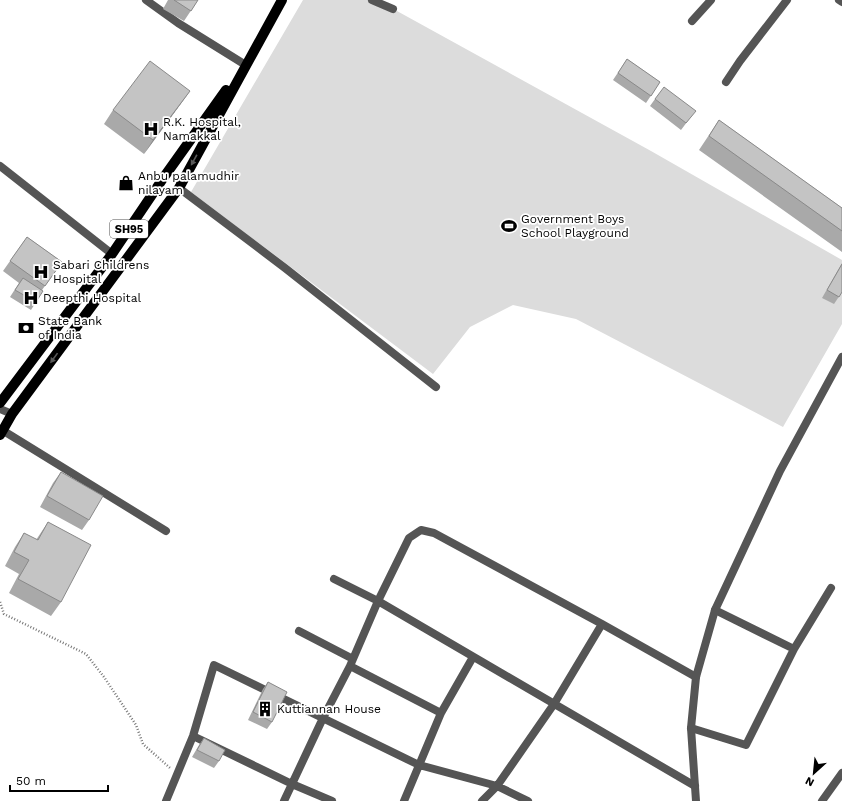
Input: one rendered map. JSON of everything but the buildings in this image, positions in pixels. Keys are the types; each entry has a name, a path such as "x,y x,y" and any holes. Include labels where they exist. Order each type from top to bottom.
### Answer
{"main road":[{"name":"SH95","path":"1,432 12,414 179,188 252,52 282,0"},
{"name":"SH95","path":"0,403 112,254 252,52"}],"street":[{"path":"146,0 178,23 244,64"},
{"path":"372,0 394,9"},
{"path":"692,21 711,0"},
{"path":"726,82 786,0"},
{"path":"0,166 112,254"},
{"path":"179,188 285,268 436,387"},
{"path":"696,801 691,728 696,677 715,610 780,471 842,357"},
{"path":"0,409 12,414"},
{"path":"1,432 166,531"},
{"path":"284,801 409,538 421,530 434,533 696,677"},
{"path":"334,579 378,601 694,786"},
{"path":"691,728 746,745 794,649 832,588"},
{"path":"715,610 794,649"},
{"path":"482,801 497,786 554,704 602,624"},
{"path":"299,631 441,713"},
{"path":"404,801 441,713 474,657"},
{"path":"166,801 193,736 214,665 419,765 497,786 528,801"},
{"path":"193,736 292,784 332,801"},
{"path":"822,801 842,773"}],"path":[{"path":"0,602 4,614 86,654 104,677 136,724 143,744 177,775"}],"shaded area":[{"name":"Government Boys School Playground","path":"303,0 377,0 651,151 842,260 842,324 783,427 576,319 513,305 470,327 433,374 191,192"}],"place":[{"name":"R.K. Hospital, Namakkal","path":"151,129"},
{"name":"Anbu palamudhir nilayam","path":"126,183"},
{"name":"Government Boys School Playground","path":"509,226"},
{"name":"Sabari Childrens Hospital","path":"41,272"},
{"name":"Deepthi Hospital","path":"31,298"},
{"name":"State Bank of India","path":"26,328"},
{"name":"Kuttiannan House","path":"265,709"}]}
